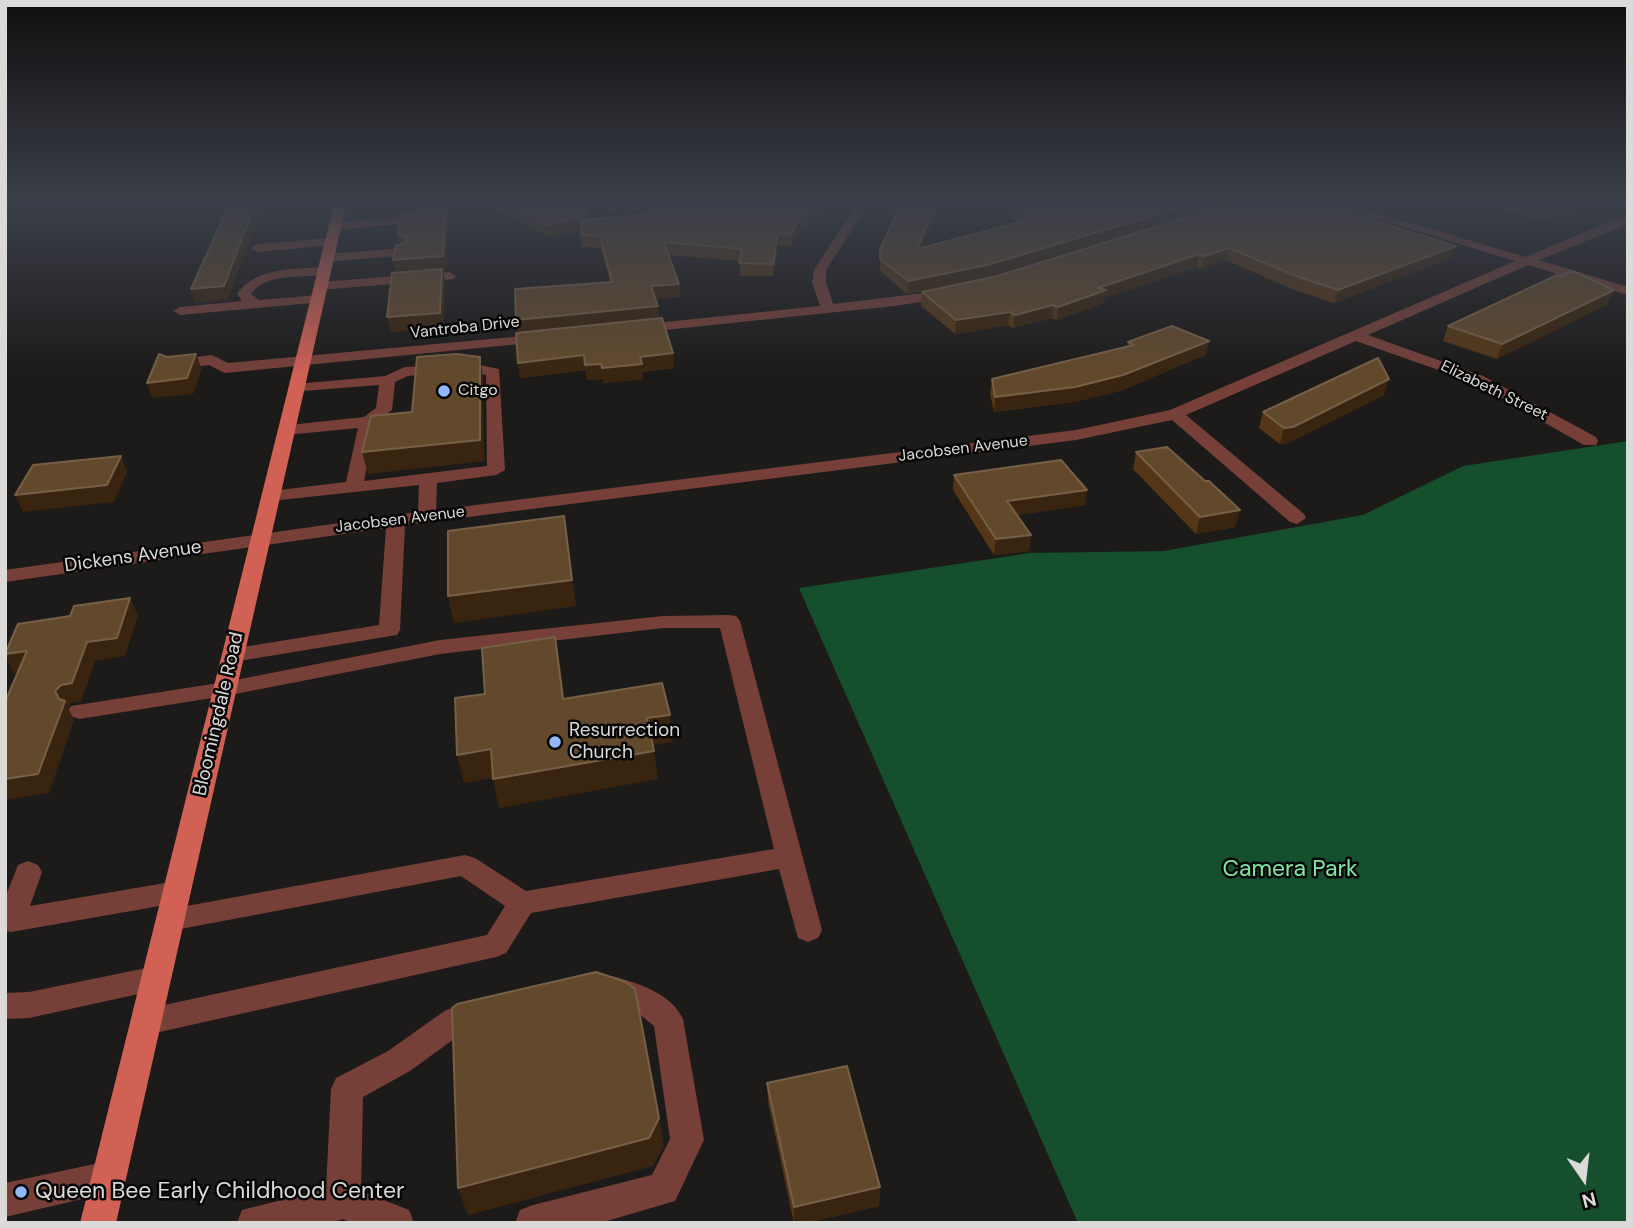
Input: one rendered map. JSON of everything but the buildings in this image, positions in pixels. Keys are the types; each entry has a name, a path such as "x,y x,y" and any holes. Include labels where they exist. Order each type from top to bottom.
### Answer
{"main road":[{"name":"Bloomingdale Road","path":"98,1223 326,262"}],"street":[{"path":"258,304 249,301 244,293 251,284 271,277 346,262"},
{"path":"825,262 820,270 818,282 828,309"},
{"name":"Jacobsen Avenue","path":"261,538 1076,435 1175,414 1525,262"},
{"path":"1537,262 1628,291"},
{"path":"325,266 372,264"},
{"path":"180,311 258,304 449,276"},
{"path":"319,294 393,290"},
{"path":"625,330 905,301 964,290"},
{"name":"Elizabeth Street","path":"1356,336 1478,379 1590,441"},
{"name":"Vantroba Drive","path":"172,365 212,360 225,368 557,337"},
{"path":"461,366 462,346"},
{"path":"271,496 496,470 494,372 461,366 405,372 388,380 296,389"},
{"path":"286,430 368,422 384,410 388,380"},
{"path":"1175,414 1297,519"},
{"path":"354,486 368,422"},
{"path":"427,517 428,479"},
{"path":"233,655 389,630 396,521"},
{"name":"Dickens Avenue","path":"5,576 261,538"},
{"path":"79,711 225,689 440,647 663,622 729,621 787,857 808,930"},
{"path":"28,872 10,920 173,906 465,865 522,903 787,857"},
{"path":"146,1022 496,945 522,903"},
{"path":"5,1006 29,1005 156,979"},
{"path":"533,1223 663,1189 687,1140 668,1019 642,998 601,985 588,988"},
{"path":"343,1202 347,1089 399,1060 457,1019 509,1007"},
{"path":"5,1200 109,1178"},
{"path":"255,1223 343,1202 396,1223"}],"green space":[{"name":"Camera Park","path":"1628,441 1628,1223 1078,1223 799,588 1030,553 1164,551 1363,515 1463,466"}],"place":[{"name":"Citgo","path":"444,391"},
{"name":"Resurrection Church","path":"555,742"},
{"name":"Queen Bee Early Childhood Center","path":"21,1192"}]}
